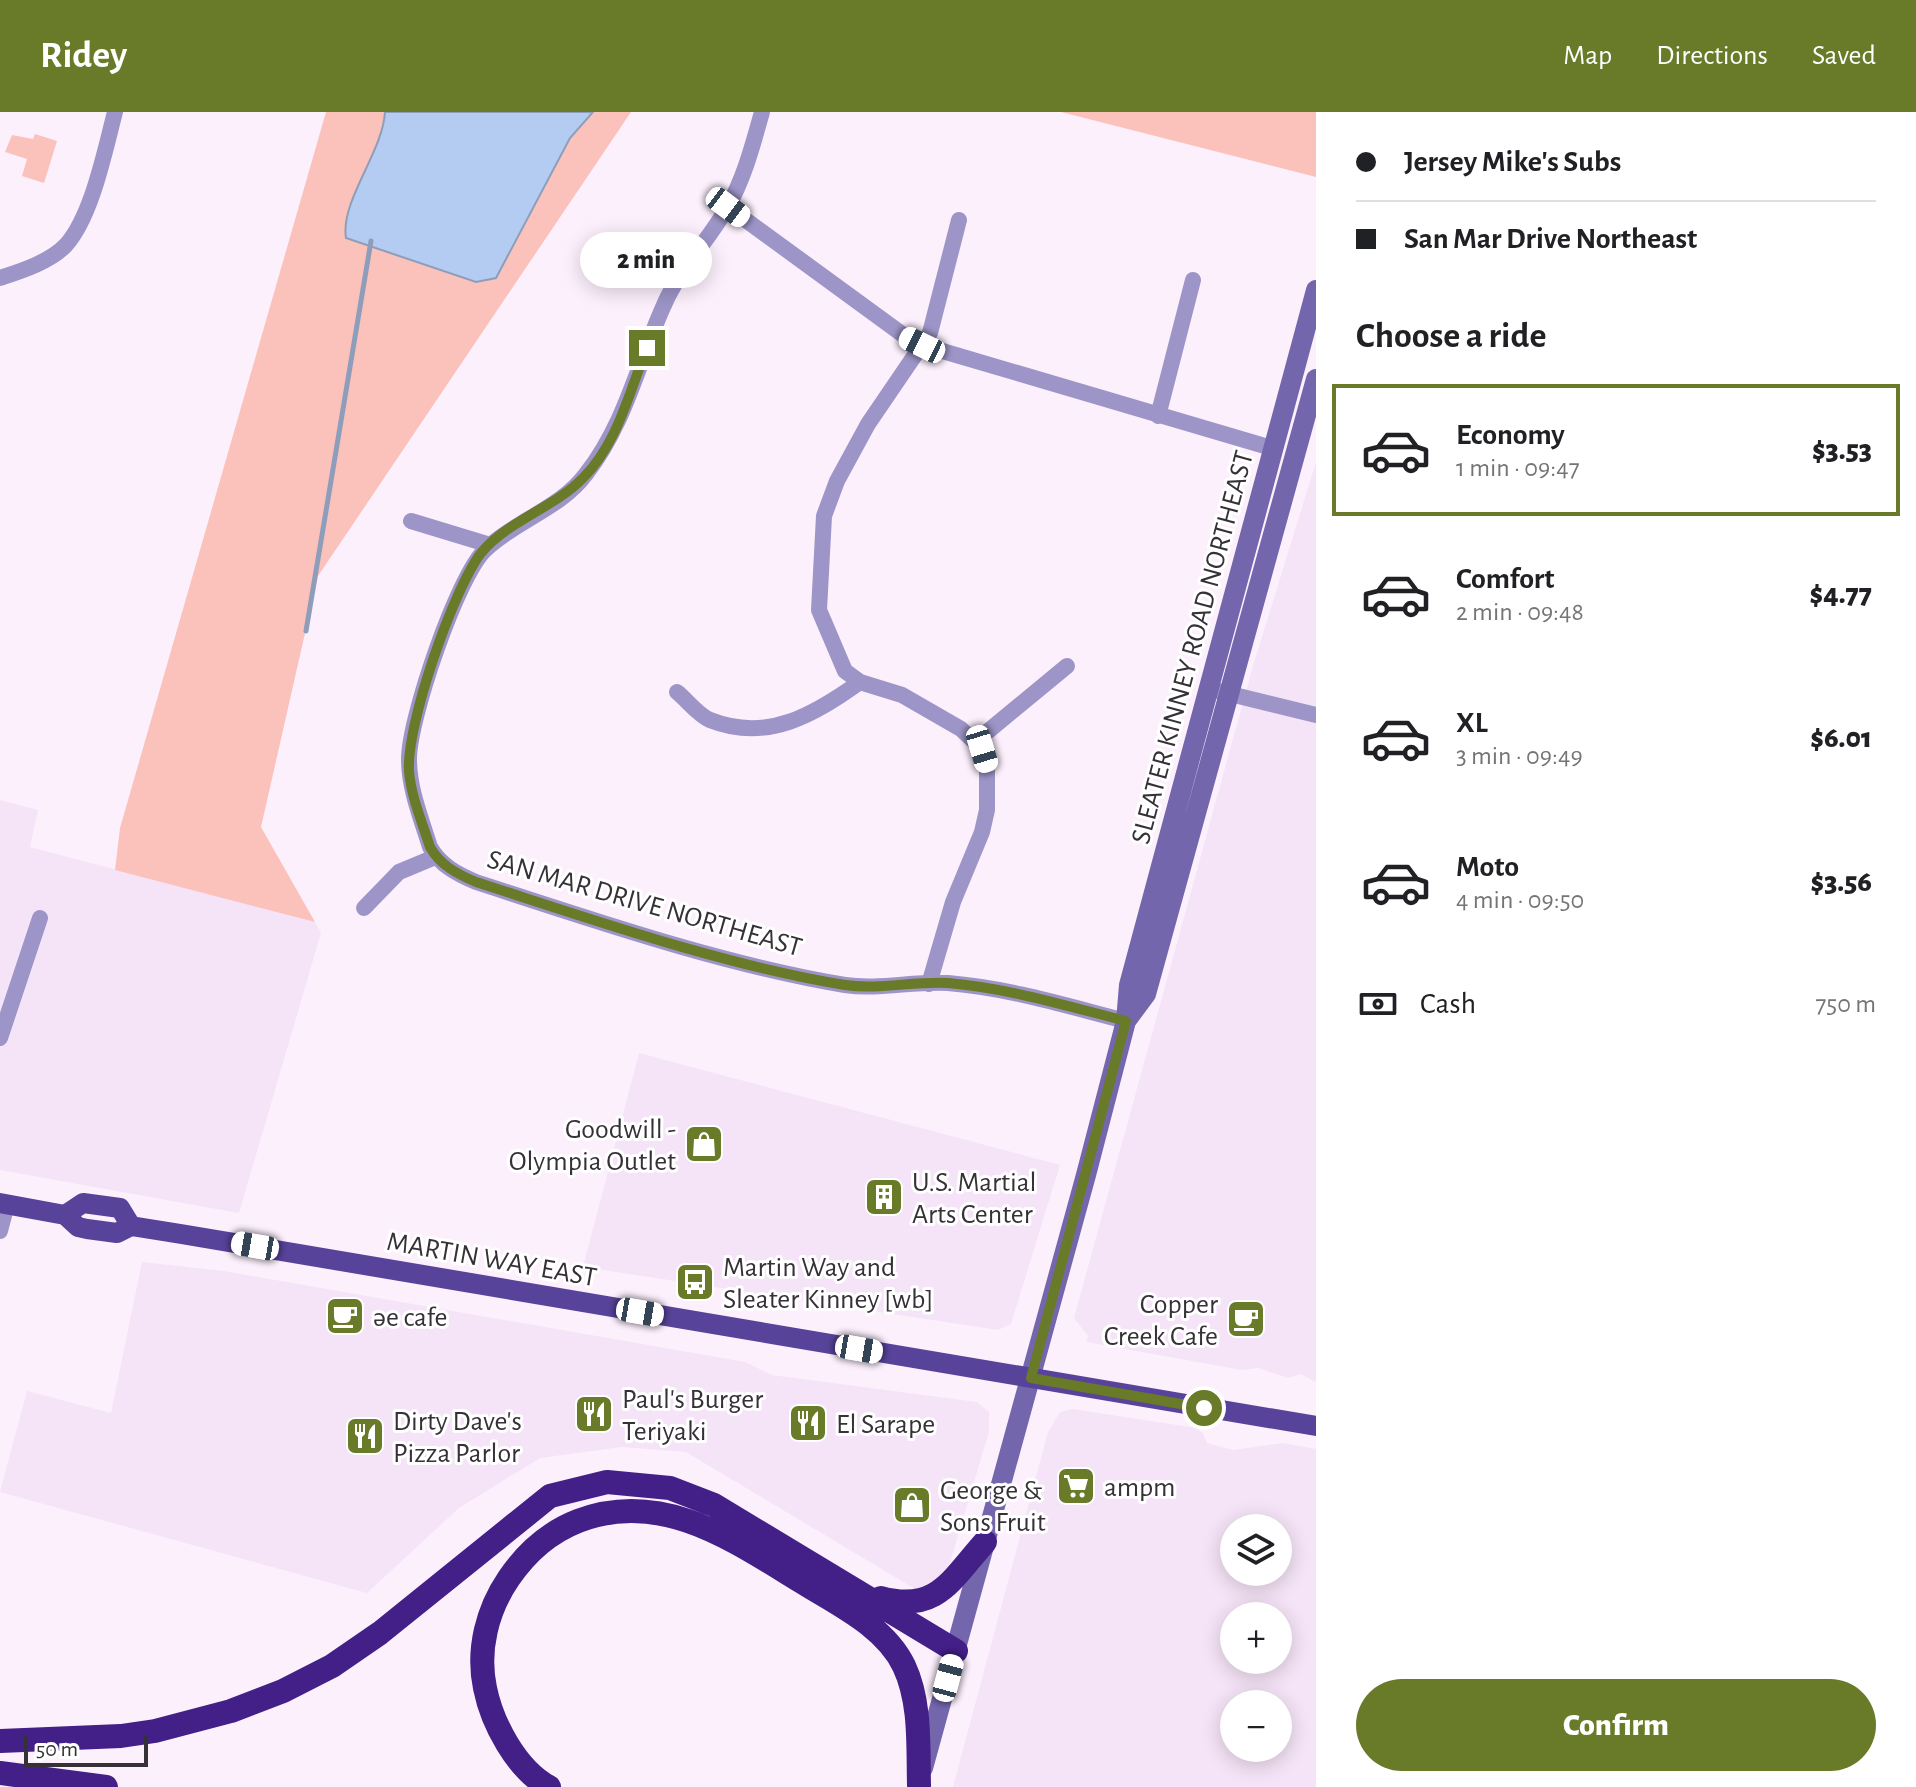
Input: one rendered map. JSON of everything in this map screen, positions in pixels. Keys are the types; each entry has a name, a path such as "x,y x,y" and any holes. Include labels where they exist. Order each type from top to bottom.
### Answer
{"highway":[{"path":"0,1741 121,1736 155,1731 220,1714 283,1691 332,1666 380,1633 532,1508 550,1496 587,1484 647,1484 670,1488 714,1505 868,1595 956,1651"},
{"path":"549,1787 513,1751 492,1713 481,1657 490,1616 519,1564 551,1535 594,1515 644,1509 687,1519 730,1538 857,1616 884,1641 903,1663 911,1682 917,1725 918,1786"},
{"path":"868,1595 902,1604 924,1602 949,1582 985,1542"},
{"path":"0,1773 106,1787"}],"main road":[{"name":"MARTIN WAY EAST","path":"4,1204 65,1215 78,1227 117,1233 131,1226 1316,1426"}],"street":[{"path":"0,278 30,268 65,246 89,199 115,112"},
{"path":"364,908 399,872 435,857 415,801 409,754 441,641 465,581 490,545 585,477 625,411 665,301 728,207 750,154 762,112"},
{"path":"728,207 906,337 922,345 1275,449"},
{"path":"929,984 949,915 974,857 987,810 987,768 982,749 961,729 902,695 860,682 845,671 819,610 824,516 837,481 868,424 922,345 938,307 959,220"},
{"path":"1158,416 1193,280"},
{"name":"SLEATER KINNEY ROAD NORTHEAST","path":"918,1786 1126,1021 1129,985 1209,689 1217,647 1275,449 1316,290"},
{"name":"SLEATER KINNEY ROAD NORTHEAST","path":"1126,1021 1146,994 1316,379"},
{"path":"411,521 490,545"},
{"path":"975,742 1067,666"},
{"path":"677,692 708,719 736,726 779,726 803,719 860,682"},
{"path":"1209,689 1316,715"},
{"name":"SAN MAR DRIVE NORTHEAST","path":"435,857 455,873 476,882 687,947 846,985 888,987 929,984 1000,989 1126,1021"},
{"path":"0,1038 40,918"},
{"path":"0,1231 4,1204"}],"shaded area":[{"path":"326,112 385,112 383,127 350,208 347,238 476,282 496,278 570,138 593,112 631,112 318,576 261,827 315,922 115,870 120,828"},
{"path":"1061,112 1316,112 1316,177"},
{"path":"35,134 57,141 44,183 22,176 27,159 5,152 12,135 33,139"},
{"path":"1316,462 1316,1382 1301,1374 1288,1378 1258,1368 1242,1370 1086,1342 1088,1336 1074,1318 1253,666"},
{"path":"0,800 38,810 30,847 315,922 321,933 239,1213 0,1170"},
{"path":"639,1053 1060,1165 1011,1324 998,1330 583,1267"},
{"path":"142,1262 224,1271 745,1362 772,1375 977,1402 989,1412 989,1432 950,1563 936,1582 920,1592 686,1452 622,1447 540,1458 459,1508 367,1593 0,1492 27,1391 111,1413"},
{"path":"1073,1409 1196,1428 1203,1433 1207,1443 1233,1450 1283,1443 1316,1449 1316,1787 953,1787 1048,1432 1060,1412"}],"water":[{"path":"385,112 593,112 570,138 496,278 476,282 346,238 349,208 383,127"}],"waterway":[{"path":"306,631 371,241"}],"place":[{"name":"Goodwill - Olympia Outlet","path":"704,1144"},
{"name":"U.S. Martial Arts Center","path":"884,1197"},
{"name":"Martin Way and Sleater Kinney [wb]","path":"695,1282"},
{"name":"əe cafe","path":"345,1316"},
{"name":"Copper Creek Cafe","path":"1246,1319"},
{"name":"Paul's Burger Teriyaki","path":"594,1414"},
{"name":"El Sarape","path":"808,1423"},
{"name":"Dirty Dave's Pizza Parlor","path":"365,1436"},
{"name":"ampm","path":"1076,1486"},
{"name":"George & Sons Fruit","path":"912,1505"}],"route":[{"path":"647,348 625,411 585,477 557,500 490,545 465,581 441,641 409,754 409,774 415,801 435,857 455,873 539,903 687,947 846,985 888,987 944,983 1000,989 1126,1021 1031,1378 1204,1408"}]}
